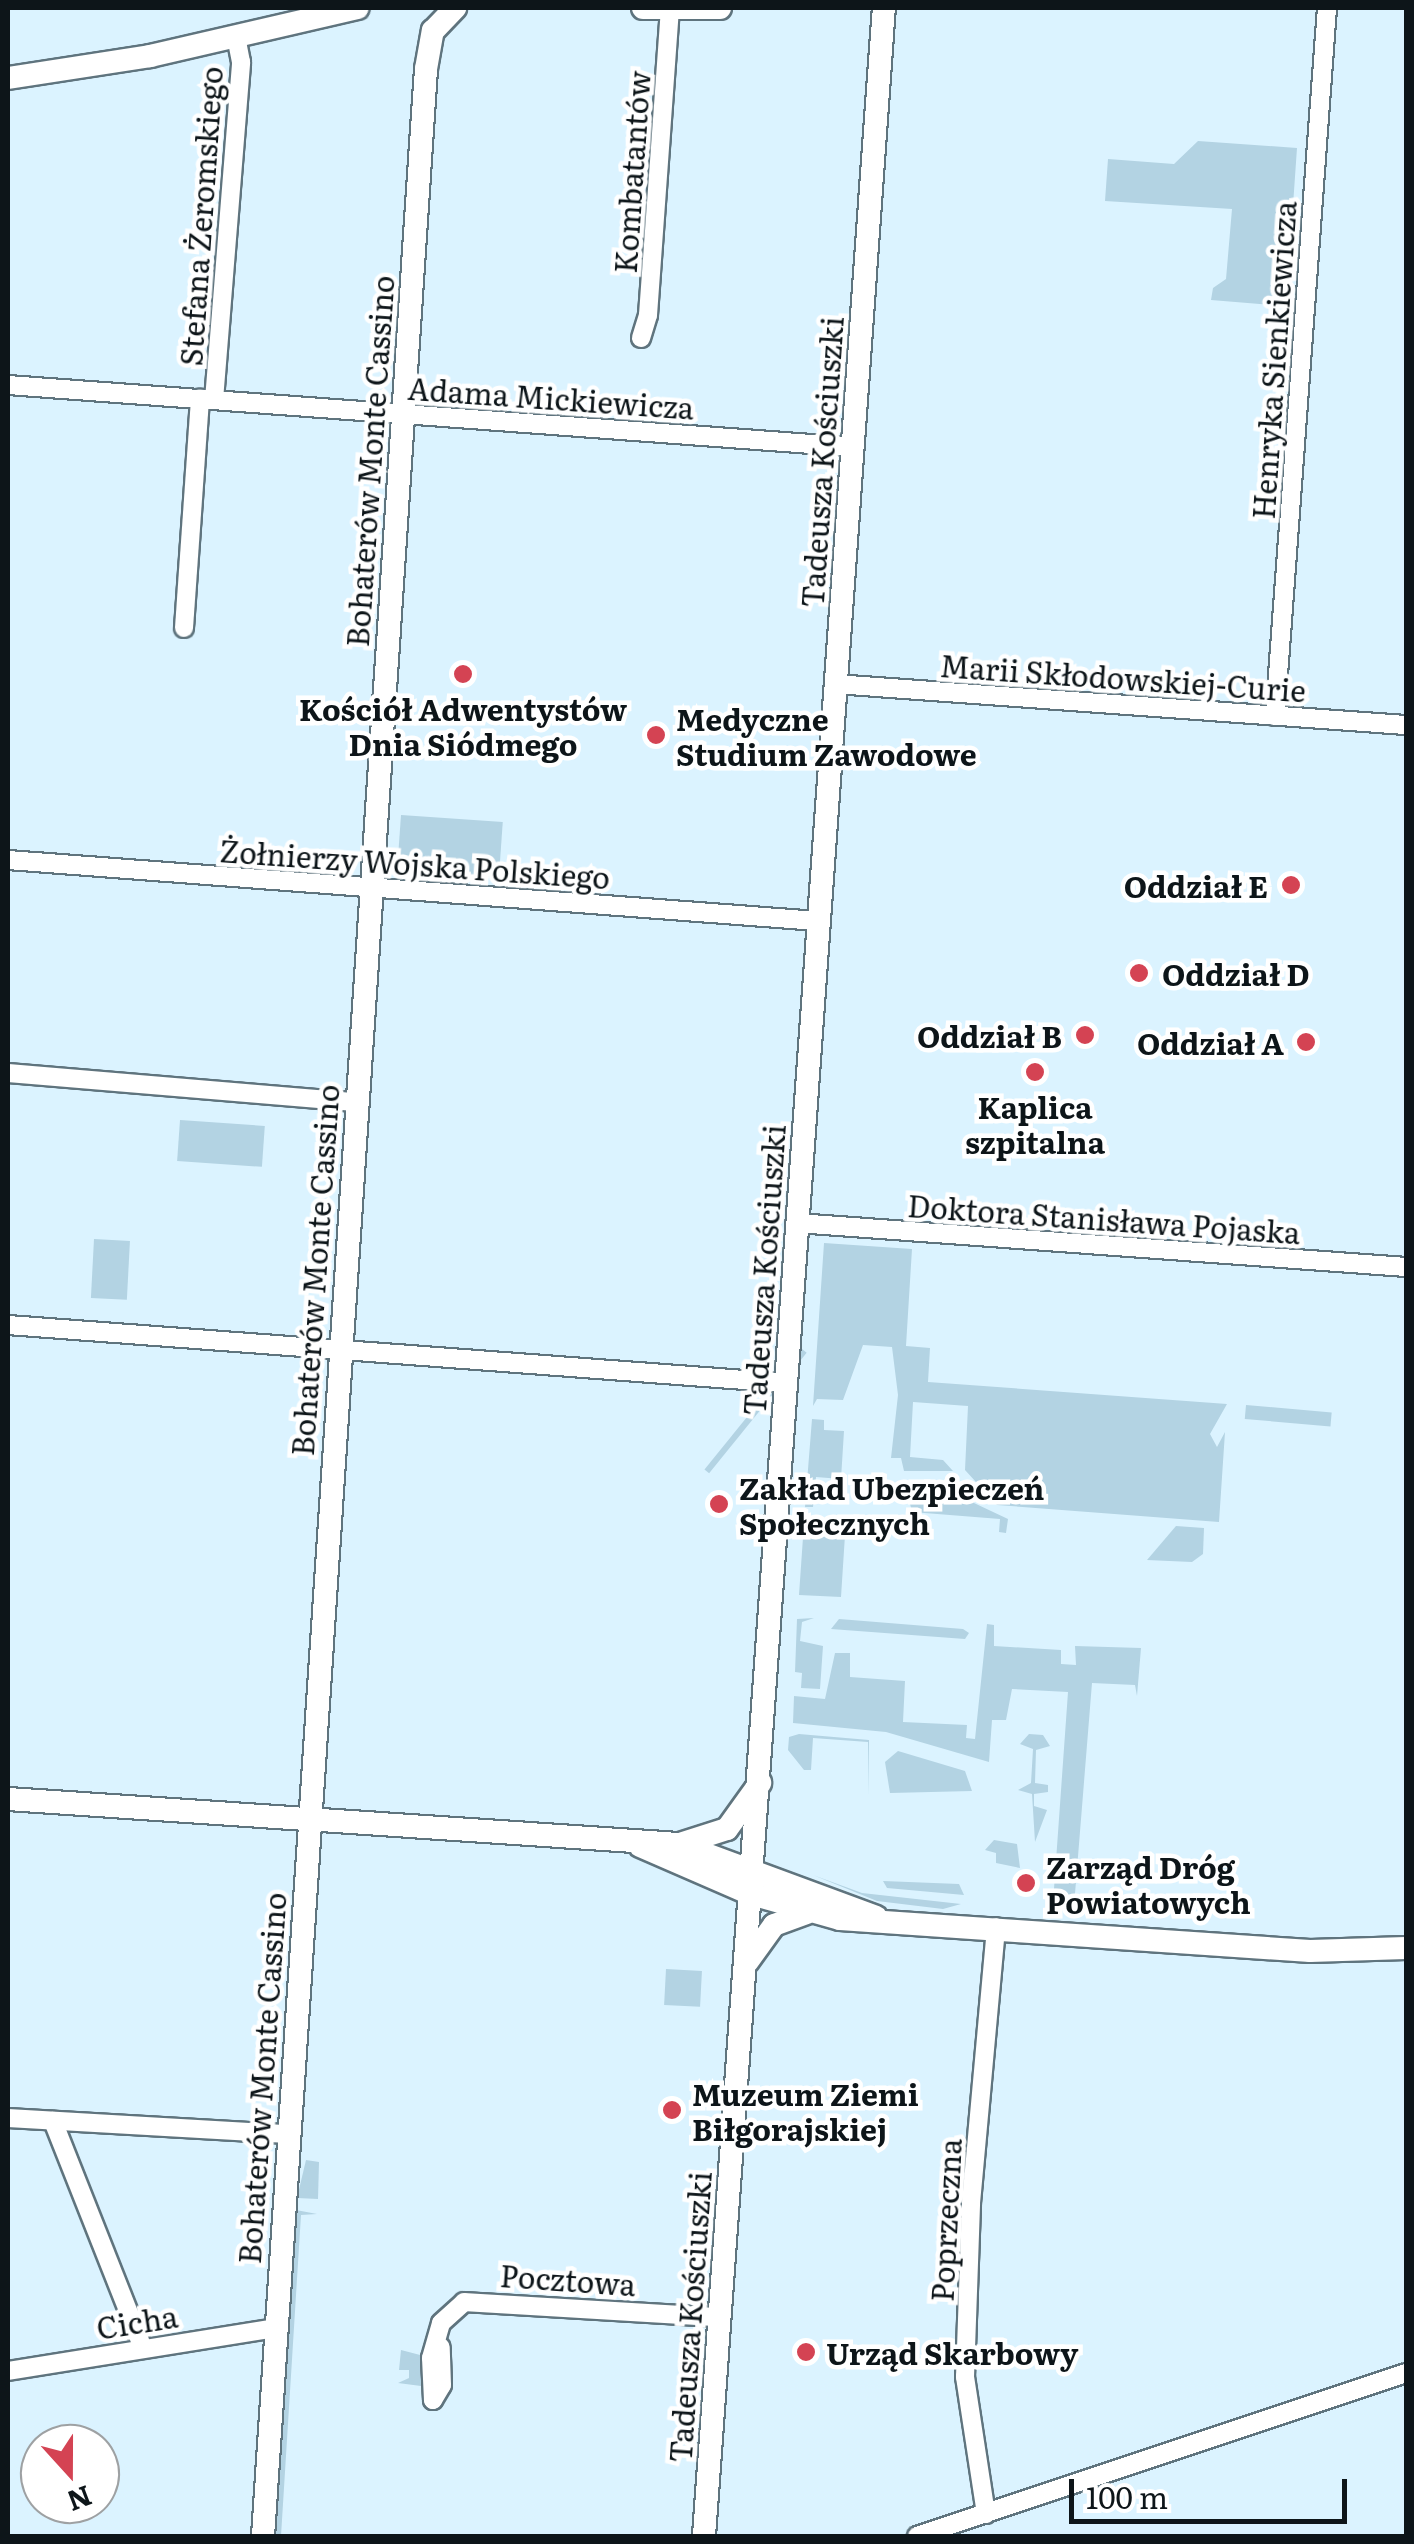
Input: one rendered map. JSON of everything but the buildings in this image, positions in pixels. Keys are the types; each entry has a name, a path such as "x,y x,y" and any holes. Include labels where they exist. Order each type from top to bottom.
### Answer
{"street":[{"path":"8,78 236,37 352,8"},
{"path":"643,8 720,8"},
{"name":"Kombatantów","path":"641,338 648,315 670,8"},
{"name":"Tadeusza Kościuszki","path":"704,2536 761,1782 796,1224 884,8"},
{"name":"Henryka Sienkiewicza","path":"1275,716 1326,8"},
{"name":"Bohaterów Monte Cassino","path":"262,2536 427,60 433,31 448,9"},
{"name":"Stefana Żeromskiego","path":"184,628 241,62 236,37"},
{"name":"Adama Mickiewicza","path":"8,384 852,447"},
{"name":"Marii Skłodowskiej-Curie","path":"835,684 1406,725"},
{"name":"Żołnierzy Wojska Polskiego","path":"8,860 818,920"},
{"path":"8,1073 355,1102"},
{"name":"Doktora Stanisława Pojaska","path":"796,1224 1406,1267"},
{"path":"8,1324 785,1383"},
{"path":"8,1799 640,1846 679,1844 726,1828 761,1782"},
{"path":"679,1844 876,1917"},
{"path":"640,1846 807,1913 1310,1951 1406,1948"},
{"path":"744,1968 774,1925 807,1913"},
{"name":"Poprzeczna","path":"986,2514 965,2377 972,2202 996,1927"},
{"path":"8,2118 288,2134"},
{"path":"53,2121 143,2348"},
{"name":"Pocztowa","path":"438,2342 446,2315 474,2301 720,2317"},
{"name":"Cicha","path":"8,2371 276,2328"},
{"path":"918,2536 1406,2373"}],"shaded area":[{"path":"1198,141 1297,148 1286,306 1211,300 1213,288 1226,279 1232,209 1105,201 1108,159 1174,164"},
{"path":"401,815 503,822 499,877 397,870"},
{"path":"180,1120 265,1126 262,1167 177,1161"},
{"path":"94,1239 130,1241 127,1300 91,1298"},
{"path":"824,1243 912,1249 906,1346 930,1348 928,1382 1227,1404 1210,1434 1217,1447 1225,1432 1219,1522 997,1505 965,1470 968,1406 913,1402 910,1457 943,1460 953,1471 904,1471 901,1458 891,1458 898,1395 892,1347 863,1345 843,1400 817,1399 813,1406"},
{"path":"802,1349 807,1353 709,1473 704,1469"},
{"path":"1246,1405 1332,1412 1330,1426 1245,1419"},
{"path":"812,1419 824,1420 824,1430 844,1431 841,1479 816,1477 813,1507 805,1507"},
{"path":"921,1482 960,1485 974,1503 1008,1519 1006,1533 999,1532 1000,1519 912,1512 906,1487"},
{"path":"804,1523 820,1534 845,1535 841,1597 799,1595"},
{"path":"1176,1526 1204,1528 1203,1554 1192,1562 1147,1560"},
{"path":"814,1618 802,1622 800,1641 823,1646 820,1689 801,1688 802,1673 795,1672 797,1619"},
{"path":"839,1619 963,1629 969,1633 965,1639 831,1629"},
{"path":"987,1624 994,1625 994,1646 1061,1650 1061,1664 1076,1665 1075,1646 1141,1648 1137,1696 1135,1685 1092,1683 1074,1906 1053,1903 1068,1692 1012,1689 1006,1720 992,1720 989,1762 886,1732 793,1723 794,1696 825,1699 835,1653 850,1653 850,1677 905,1681 903,1722 967,1725 966,1738 975,1739"},
{"path":"799,1734 869,1740 868,1797 868,1742 813,1738 811,1770 804,1770 788,1750 789,1737"},
{"path":"1029,1734 1043,1735 1050,1746 1036,1750 1035,1783 1048,1785 1048,1792 1034,1794 1034,1806 1047,1810 1035,1842 1032,1794 1018,1790 1031,1783 1033,1749 1020,1744"},
{"path":"898,1751 965,1771 972,1791 890,1793 885,1762"},
{"path":"994,1840 1017,1844 1020,1868 996,1863 996,1853 985,1850"},
{"path":"813,1875 862,1893 961,1904 943,1909 877,1901"},
{"path":"883,1881 959,1884 964,1895 887,1888"},
{"path":"666,1969 702,1971 700,2007 664,2005"},
{"path":"306,2160 319,2162 318,2199 297,2198"},
{"path":"296,2210 317,2214 301,2215 281,2536 275,2536"},
{"path":"401,2350 424,2356 421,2386 398,2383 409,2378 409,2370 399,2370"}],"place":[{"name":"Kościół Adwentystów Dnia Siódmego","path":"463,674"},
{"name":"Medyczne Studium Zawodowe","path":"656,735"},
{"name":"Oddział E","path":"1291,885"},
{"name":"Oddział D","path":"1139,973"},
{"name":"Oddział B","path":"1085,1035"},
{"name":"Oddział A","path":"1306,1042"},
{"name":"Kaplica szpitalna","path":"1035,1072"},
{"name":"Zakład Ubezpieczeń Społecznych","path":"719,1504"},
{"name":"Zarząd Dróg Powiatowych","path":"1026,1883"},
{"name":"Muzeum Ziemi Biłgorajskiej","path":"672,2110"},
{"name":"Urząd Skarbowy","path":"806,2352"}]}
